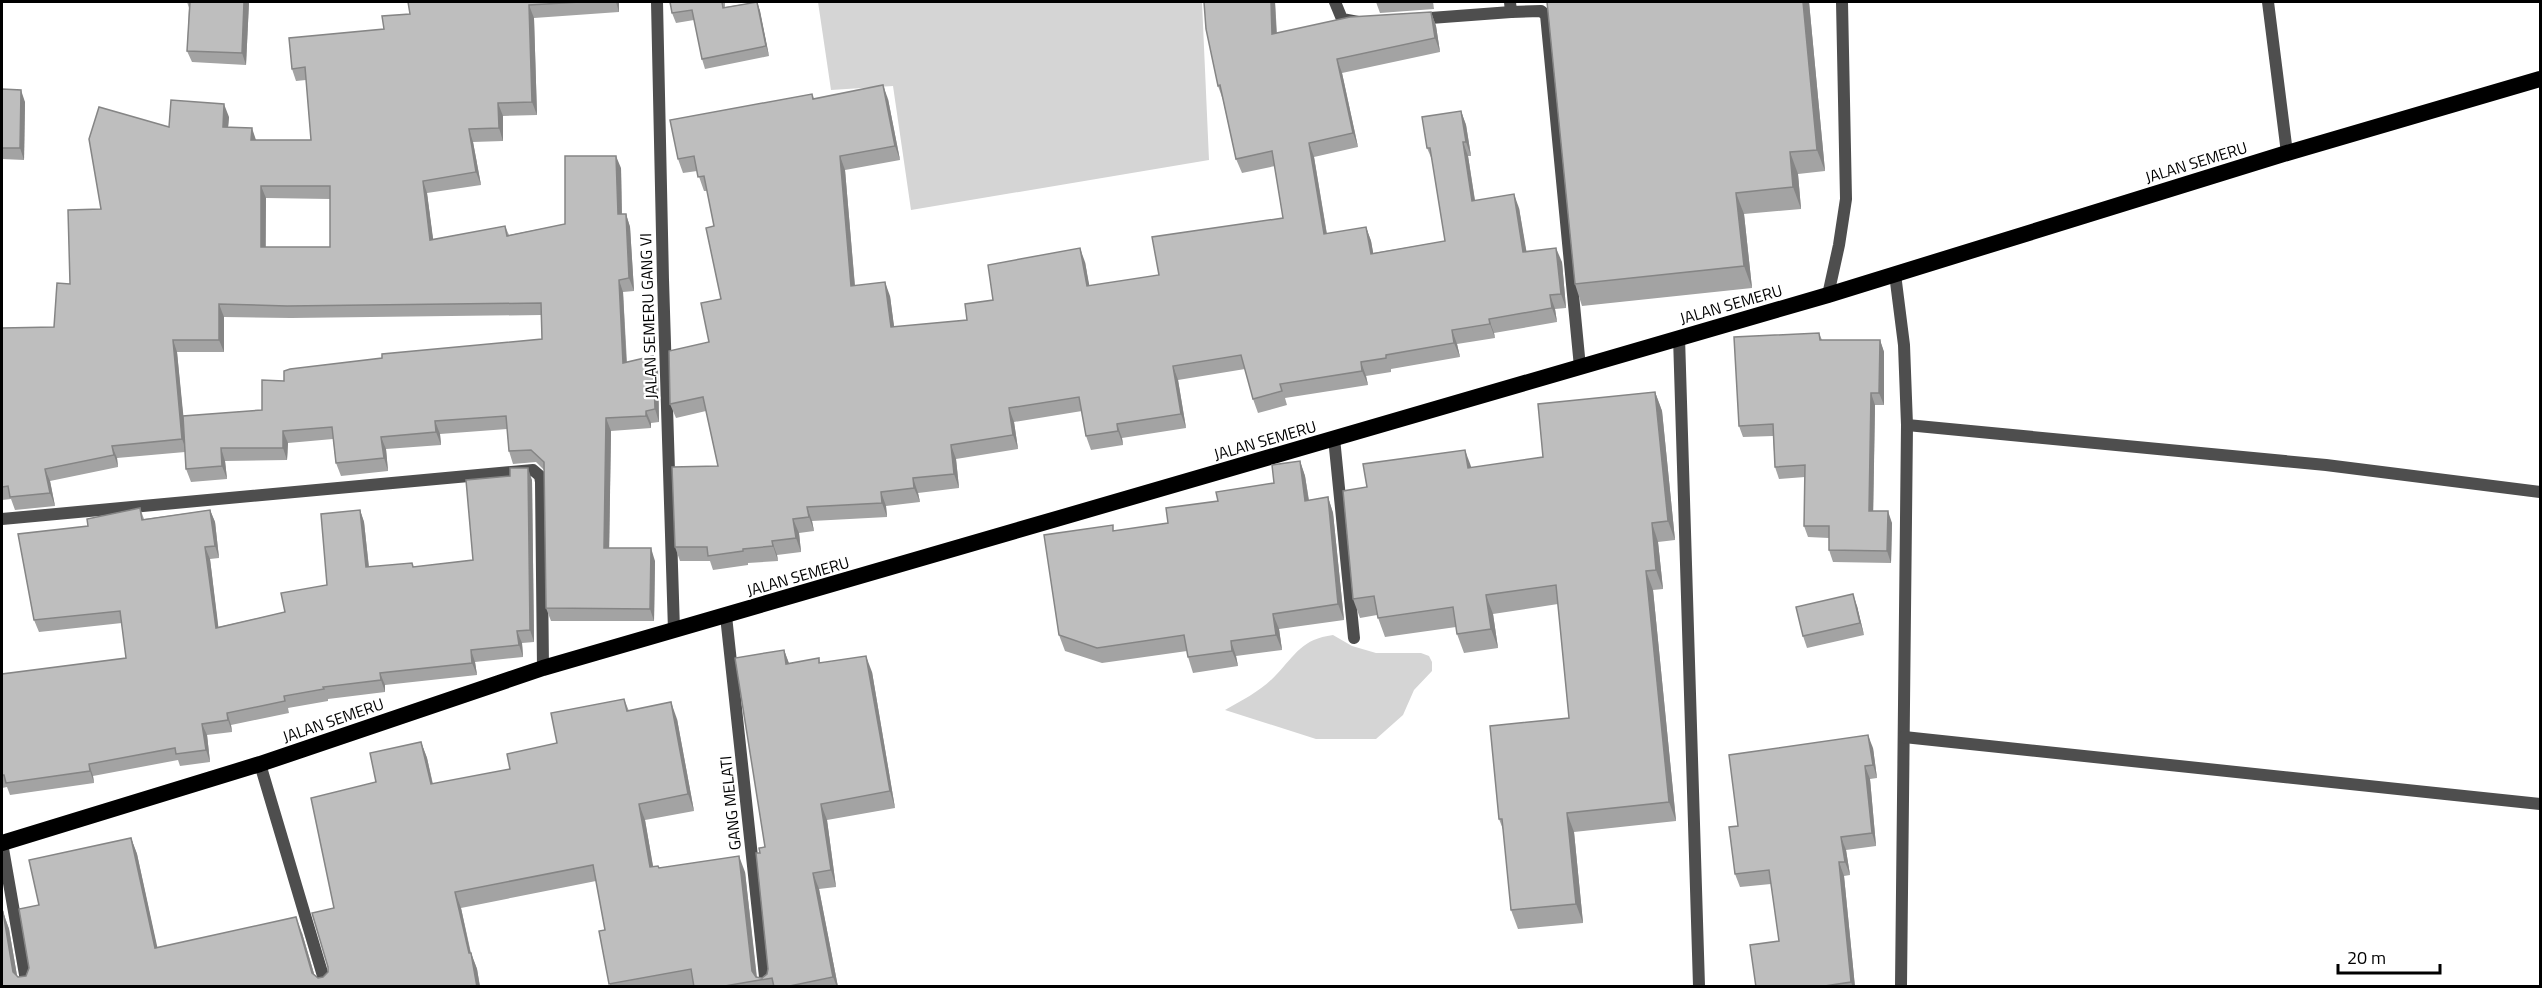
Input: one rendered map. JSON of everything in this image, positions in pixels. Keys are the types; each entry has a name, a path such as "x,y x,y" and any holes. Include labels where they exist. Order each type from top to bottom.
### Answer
{"highway":[{"name":"JALAN SEMERU","path":"2,843 260,764 543,668 1828,295 2288,153 2541,80"}],"street":[{"name":"JALAN SEMERU GANG VI","path":"657,2 674,630"},
{"path":"1335,2 1342,19 1359,23 1370,22"},
{"path":"1828,295 1846,199 1842,2"},
{"path":"2268,2 2288,153"},
{"path":"1406,20 1511,7 1541,11 1546,15 1581,367"},
{"path":"1895,274 1904,345 1907,425 1901,987"},
{"path":"1679,338 1699,987"},
{"path":"1907,425 2326,465 2541,492"},
{"path":"1334,438 1354,638"},
{"path":"2,519 533,470 540,476 541,482 543,668"},
{"name":"GANG MELATI","path":"726,616 766,987"},
{"path":"1904,737 2541,804"},
{"path":"260,764 326,987"},
{"path":"2,843 27,987"}],"shaded area":[{"path":"818,2 1202,2 1209,160 911,210 893,86 831,90"},
{"path":"1333,635 1352,646 1376,653 1421,653 1429,656 1432,662 1432,671 1414,690 1403,715 1376,739 1316,739 1225,710 1265,685 1307,644"}],"building":[{"path":"190,2 244,2 242,53 187,51"},
{"path":"408,2 580,2 529,5 532,102 498,103 499,128 469,129 476,172 423,181 430,240 505,226 507,236 565,224 565,156 616,156 618,214 626,214 629,278 619,280 623,363 653,356 655,409 646,411 646,416 606,418 604,548 651,548 650,609 546,608 544,462 531,450 509,451 506,416 435,421 436,432 381,437 384,458 336,463 332,427 283,431 283,448 221,448 222,466 186,469 183,416 262,410 262,380 284,381 284,371 290,369 382,358 382,354 542,339 541,303 287,306 219,304 219,340 173,340 182,439 112,446 114,455 45,469 50,493 10,497 8,486 2,487 2,328 54,327 57,283 70,284 68,210 101,209 89,139 99,107 169,127 171,100 224,104 223,127 252,128 251,140 311,140 305,67 292,69 289,38 384,29 382,16 410,14","holes":["261,186 330,186 330,247 261,247"]},
{"path":"670,2 722,2 723,8 757,2 766,46 702,59 692,10 672,13"},
{"path":"1204,2 1271,2 1272,34 1350,17 1431,12 1435,38 1337,59 1353,133 1309,143 1324,234 1366,227 1371,254 1445,241 1430,148 1427,148 1422,117 1461,111 1472,201 1514,194 1523,252 1556,248 1561,294 1550,295 1552,308 1489,319 1490,324 1452,330 1454,343 1386,355 1386,358 1361,362 1362,371 1280,384 1282,391 1253,399 1241,355 1173,366 1181,414 1117,424 1118,431 1086,436 1079,397 1009,408 1013,435 951,445 954,474 913,478 914,488 881,492 882,503 807,507 809,517 793,519 796,538 772,541 773,546 708,556 707,547 675,547 672,467 718,466 703,397 670,404 669,351 709,342 701,303 721,299 706,228 714,226 704,176 698,177 694,156 678,159 670,120 812,94 813,99 883,85 895,146 840,156 851,286 885,282 891,327 967,320 965,304 993,300 988,265 1080,248 1087,286 1159,275 1152,237 1283,218 1272,151 1236,159 1206,29"},
{"path":"1547,2 1803,2 1817,150 1790,152 1793,187 1736,193 1744,266 1575,284"},
{"path":"2,89 21,90 20,148 2,148"},
{"path":"1819,333 1820,340 1880,340 1879,393 1871,393 1869,511 1888,511 1887,551 1829,550 1829,526 1804,526 1805,465 1775,467 1773,424 1739,426 1734,337"},
{"path":"1655,392 1668,521 1652,523 1656,570 1646,571 1669,802 1567,813 1576,904 1511,910 1490,726 1569,718 1556,585 1486,595 1491,629 1457,634 1453,607 1378,618 1374,596 1353,599 1343,491 1367,487 1363,464 1465,450 1468,468 1543,457 1538,404"},
{"path":"1300,461 1305,501 1328,497 1338,604 1273,614 1276,635 1231,641 1232,651 1188,657 1184,635 1097,648 1059,635 1044,535 1113,525 1113,531 1168,523 1166,508 1218,501 1216,492 1274,483 1272,465"},
{"path":"510,468 528,468 530,630 517,631 519,645 471,650 472,663 380,673 381,680 323,687 324,689 284,696 285,701 227,713 228,720 202,724 206,750 176,754 175,748 89,764 90,771 6,783 2,775 2,674 126,658 120,611 34,620 18,534 88,526 87,519 140,508 142,520 210,510 215,546 205,547 216,628 285,612 281,593 327,585 321,514 360,510 366,567 412,563 413,567 473,560 466,480 510,476"},
{"path":"1853,594 1860,623 1803,636 1796,607"},
{"path":"784,650 786,664 819,658 819,663 866,656 890,791 821,804 831,870 813,873 833,977 785,987 774,987 772,978 719,987 694,987 691,969 609,984 599,931 605,930 593,865 455,892 469,953 471,953 477,987 2,987 3,912 13,972 18,977 26,976 29,968 19,909 39,905 29,860 131,838 155,948 296,917 312,973 318,978 323,977 328,972 328,967 312,913 334,908 311,798 376,782 370,753 421,742 431,784 510,769 507,754 557,743 551,713 624,699 627,711 671,702 688,794 639,804 650,867 658,866 659,868 739,856 752,971 756,977 762,978 767,974 768,969 756,853 760,853 759,848 765,847 735,658"},
{"path":"1868,735 1873,765 1865,766 1872,833 1841,837 1845,862 1839,862 1851,982 1818,987 1756,987 1750,945 1779,941 1769,870 1735,874 1729,827 1738,826 1729,755"}]}
